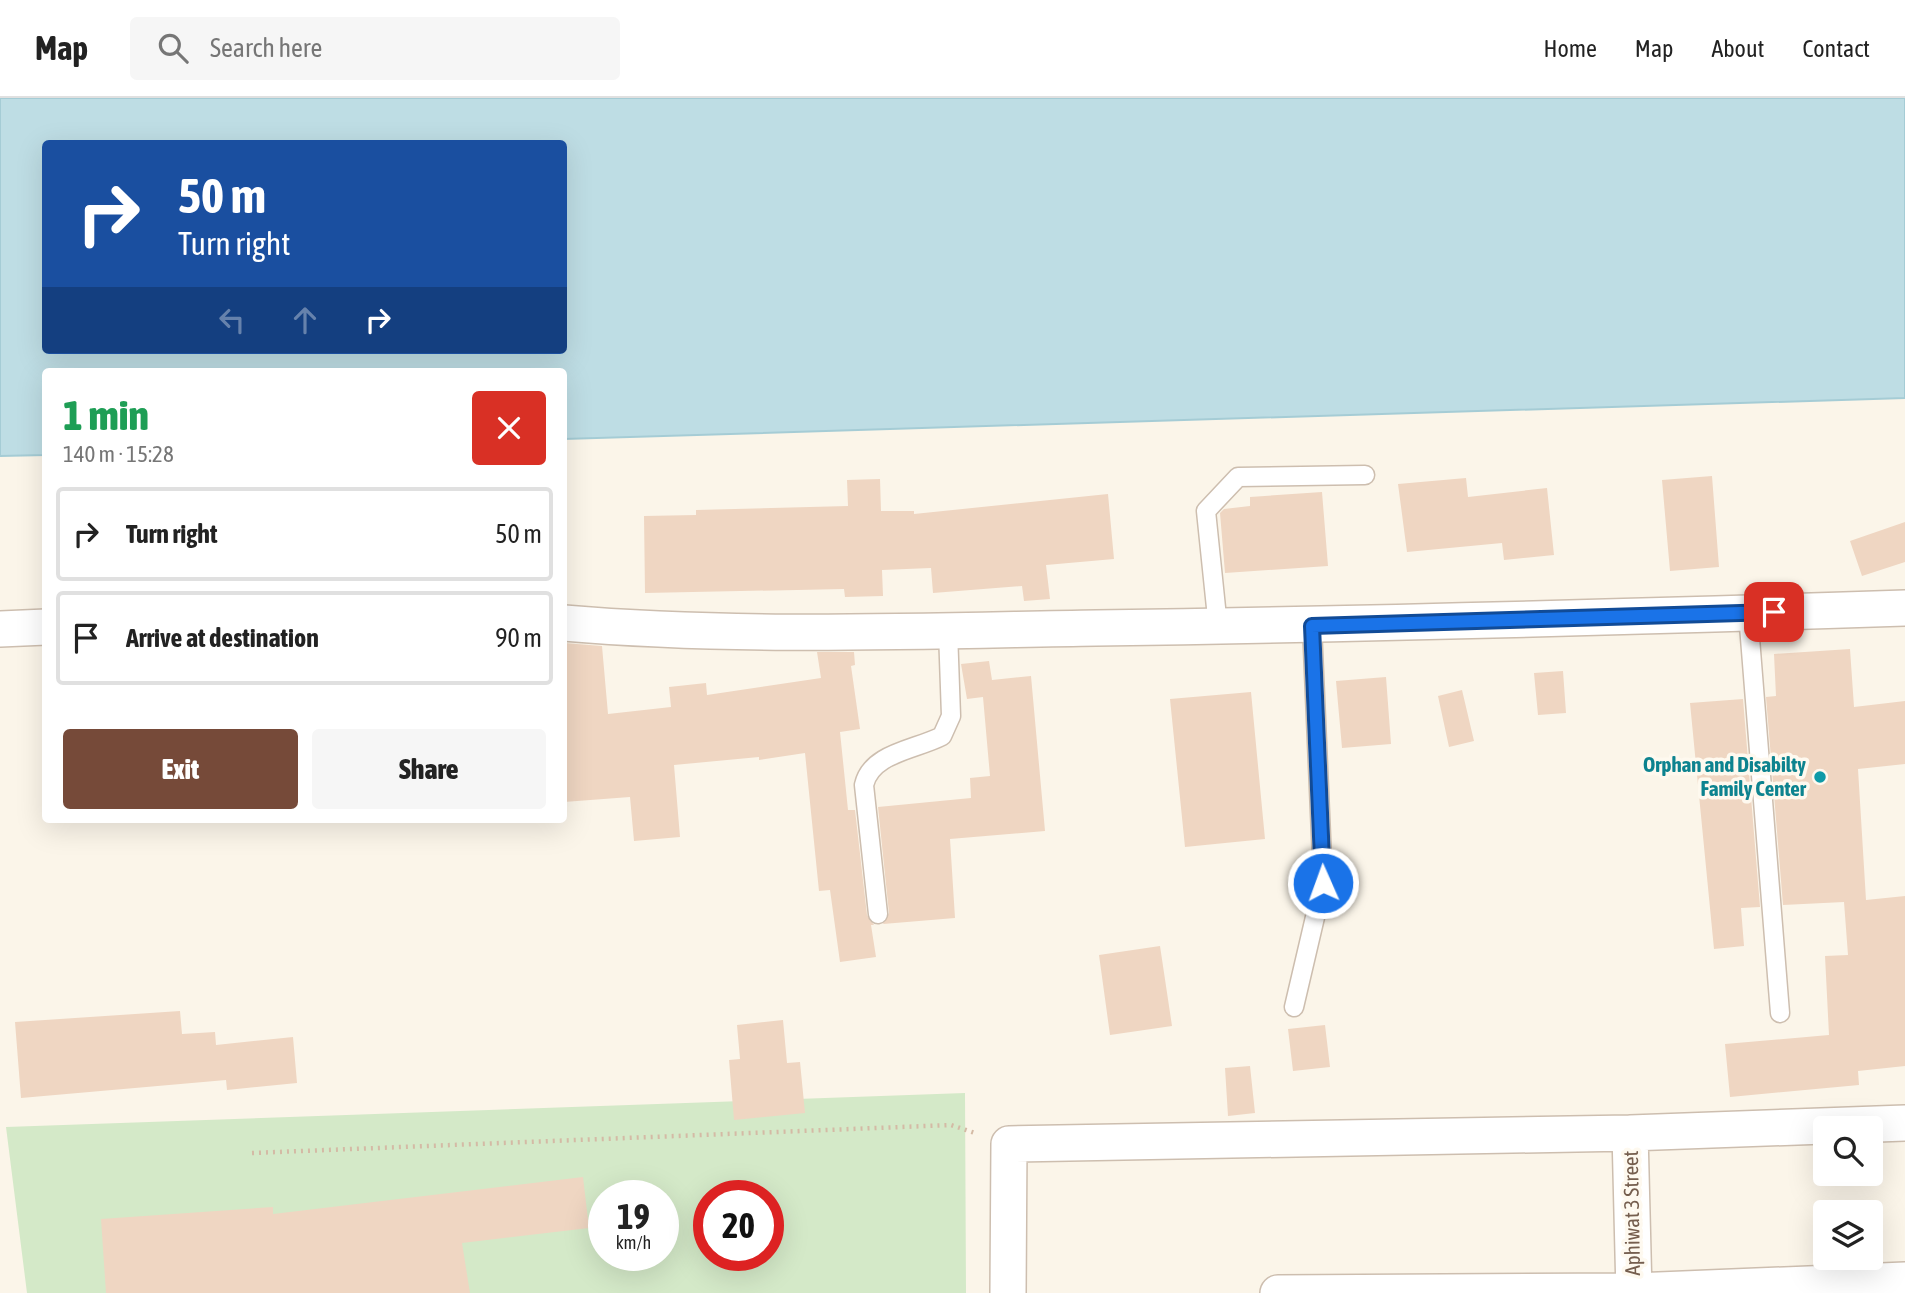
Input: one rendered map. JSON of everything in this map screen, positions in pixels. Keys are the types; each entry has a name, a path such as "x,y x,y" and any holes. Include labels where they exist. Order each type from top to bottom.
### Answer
{"street":[{"path":"567,624 649,630 948,631 1312,626 1905,608"},
{"path":"0,629 42,627"},
{"path":"1008,1293 1009,1144 1630,1133 1905,1122"},
{"name":"Aphiwat 3 Street","path":"1630,1133 1634,1292"},
{"path":"1278,1293 1634,1292 1905,1280"}],"lane":[{"path":"1218,626 1206,511 1217,497 1238,477 1365,475"},
{"path":"1748,613 1780,1013"},
{"path":"1294,1007 1323,883 1312,626"},
{"path":"878,914 864,785 867,773 876,762 942,736 951,716 948,631"}],"path":[{"path":"252,1153 951,1125 1009,1144"}],"green space":[{"path":"965,1093 966,1293 27,1293 6,1127"}],"water":[{"path":"0,98 1905,98 1905,398 567,439 567,368 42,368 42,455 0,456"}],"building":[{"path":"1712,476 1719,567 1670,571 1662,480"},
{"path":"1466,478 1468,497 1547,488 1554,555 1504,560 1502,543 1407,552 1398,484"},
{"path":"880,479 881,511 914,511 914,514 1108,494 1114,559 1046,565 1050,599 1024,601 1022,586 933,593 931,568 882,570 883,596 845,597 844,589 645,593 644,516 696,515 696,510 848,506 847,480"},
{"path":"1322,492 1328,566 1225,573 1220,513 1224,509 1250,506 1250,497"},
{"path":"1905,522 1905,562 1862,576 1850,541"},
{"path":"567,643 602,646 608,714 671,707 669,687 706,683 707,695 821,678 817,652 854,652 855,665 851,666 860,729 840,732 848,810 855,810 867,915 874,925 871,925 876,957 840,962 830,890 819,891 805,753 759,760 759,757 674,765 680,837 634,841 630,797 567,802"},
{"path":"1850,649 1854,707 1905,701 1905,764 1858,769 1866,900 1905,896 1905,1066 1858,1071 1859,1085 1730,1097 1725,1044 1829,1035 1825,956 1848,955 1844,902 1783,905 1766,697 1776,696 1774,654"},
{"path":"989,661 992,680 1031,676 1045,831 950,839 955,918 883,924 889,913 878,807 971,798 970,778 990,776 983,697 967,699 961,664"},
{"path":"1563,671 1566,713 1538,715 1534,673"},
{"path":"1386,677 1391,744 1342,748 1336,681"},
{"path":"1462,690 1474,741 1449,747 1438,696"},
{"path":"1251,692 1265,839 1185,847 1170,699"},
{"path":"1743,699 1760,907 1741,908 1744,946 1714,949 1690,703"},
{"path":"1160,946 1172,1026 1110,1035 1099,955"},
{"path":"180,1011 182,1034 215,1032 216,1045 293,1037 297,1083 227,1090 226,1080 21,1098 15,1022"},
{"path":"783,1020 787,1063 800,1062 805,1113 734,1120 729,1060 740,1059 737,1025"},
{"path":"1325,1025 1330,1067 1293,1071 1288,1029"},
{"path":"1250,1066 1255,1113 1228,1116 1225,1068"},
{"path":"583,1177 588,1228 462,1243 470,1293 106,1293 101,1219 273,1207 273,1214"}],"place":[{"name":"Orphan and Disabilty Family Center","path":"1820,777"}],"route":[{"path":"1323,883 1312,626 1774,612"}]}
